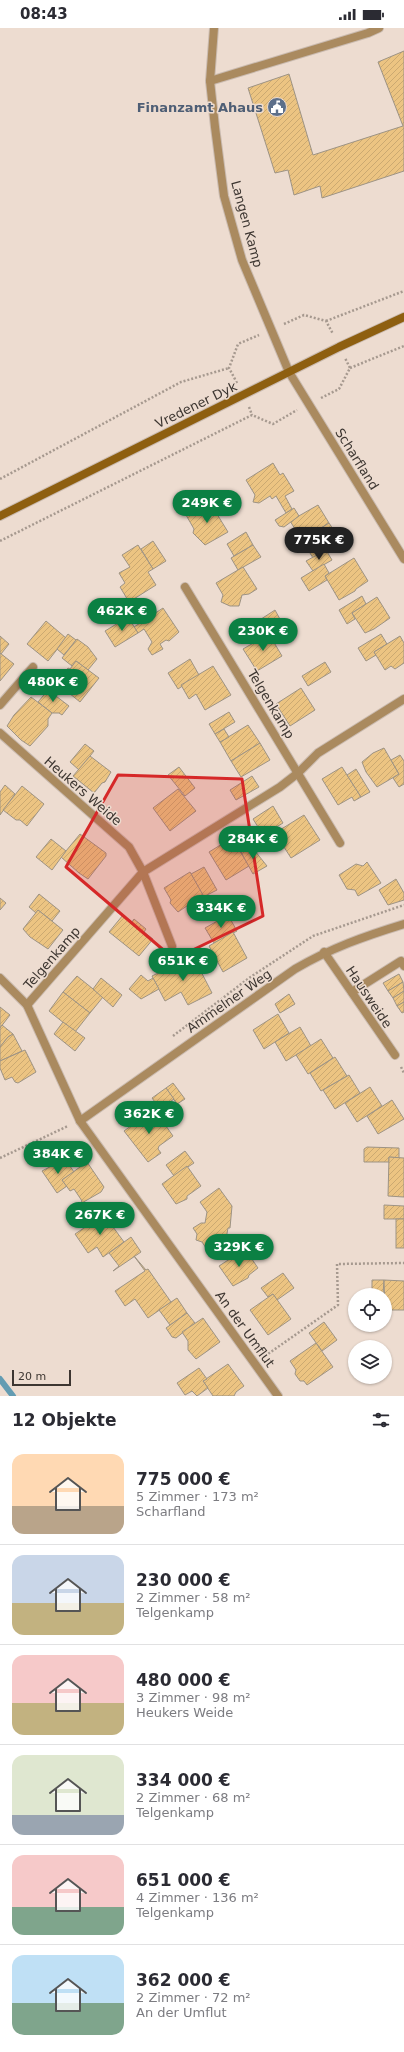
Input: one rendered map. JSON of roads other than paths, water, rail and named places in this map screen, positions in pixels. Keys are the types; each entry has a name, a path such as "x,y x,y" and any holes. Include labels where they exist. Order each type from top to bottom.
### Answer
{"main road":[{"name":"Vredener Dyk","path":"0,516 289,372 404,317"}],"street":[{"name":"Langen Kamp","path":"214,28 210,81 224,196 240,253 289,372"},
{"path":"210,81 379,28"},
{"name":"Scharfland","path":"289,372 404,558"},
{"name":"Telgenkamp","path":"186,587 340,842"},
{"path":"0,705 33,667"},
{"name":"Telgenkamp","path":"27,1005 143,872 280,787 298,773 318,753 404,699"},
{"name":"Heukers Weide","path":"0,733 129,848 143,872"},
{"path":"143,872 172,946"},
{"name":"Ammelner Weg","path":"80,1121 295,969 324,952 360,938 404,924"},
{"name":"Hausweide","path":"324,952 394,1055"},
{"path":"352,992 401,961 404,966"},
{"path":"0,978 27,1005 80,1121"},
{"name":"An der Umflut","path":"80,1121 278,1396"}],"waterway":[{"path":"0,1379 13,1396"}],"place":[{"name":"Finanzamt Ahaus","path":"277,107"}]}
